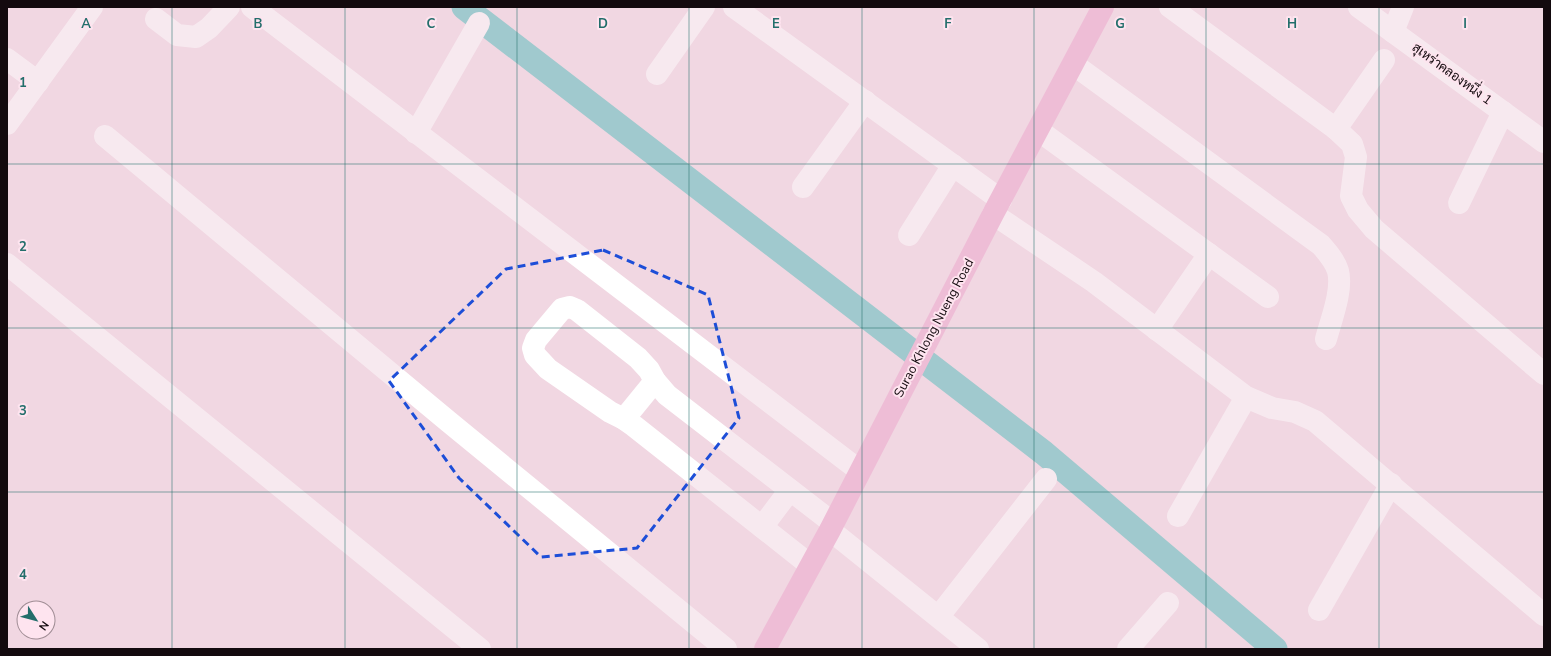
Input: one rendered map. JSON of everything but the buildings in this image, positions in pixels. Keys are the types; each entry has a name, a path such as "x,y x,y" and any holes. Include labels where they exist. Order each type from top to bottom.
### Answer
{"main road":[{"name":"Surao Khlong Nueng Road","path":"765,649 832,526 997,207 1103,7"}],"street":[{"path":"7,124 92,7"},
{"path":"156,19 177,35 196,37 209,28 229,7"},
{"path":"252,7 860,471"},
{"path":"657,74 704,7"},
{"path":"734,7 954,165 997,207 1246,397 1272,408 1295,412 1315,421 1544,615"},
{"path":"1170,7 1336,129 1352,144 1356,157 1351,196 1358,210 1370,225 1544,374"},
{"name":"สุเหร่าคลองหนึ่ง 1","path":"1360,7 1544,142"},
{"path":"1393,32 1403,7"},
{"path":"416,133 479,23"},
{"path":"7,60 38,82"},
{"path":"1336,129 1384,60"},
{"path":"1073,64 1321,245 1331,257 1338,271 1340,286 1326,339"},
{"path":"803,187 865,101"},
{"path":"1459,202 1503,112"},
{"path":"1038,130 1268,297"},
{"path":"104,136 726,649"},
{"path":"909,235 954,165"},
{"path":"1157,330 1209,254"},
{"path":"7,264 480,649"},
{"path":"810,566 624,419 610,412 548,369 535,355 533,348 536,340 562,309 570,307 577,310 638,358 649,370 655,381 667,395 790,490 978,649"},
{"path":"624,419 655,381"},
{"path":"1178,516 1246,397"},
{"path":"939,616 1046,478"},
{"path":"1319,610 1391,484"},
{"path":"762,527 790,490"},
{"path":"1128,649 1168,603"}],"highlighted area":[{"path":"603,250 708,295 739,418 637,548 541,557 459,478 389,381 506,269"}],"waterway":[{"path":"464,7 1044,453 1275,649"}]}
